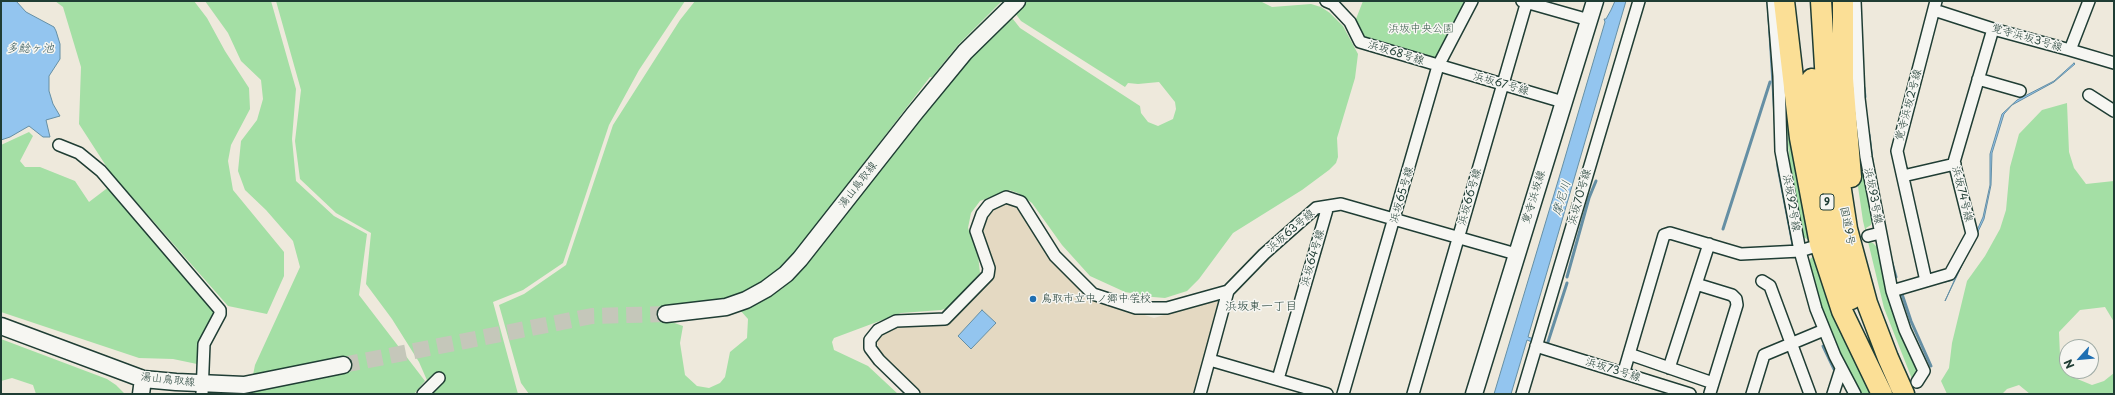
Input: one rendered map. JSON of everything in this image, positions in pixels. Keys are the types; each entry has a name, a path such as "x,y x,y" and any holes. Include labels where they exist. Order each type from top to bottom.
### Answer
{"highway":[{"path":"1784,1 1799,131 1820,244 1842,311 1882,394"},
{"name":"国道9号","path":"1807,1 1816,124 1830,217 1853,306 1868,348 1889,394"},
{"name":"国道9号","path":"1821,1 1827,99 1847,229 1867,303 1888,358 1911,390"},
{"path":"1843,1 1842,52 1846,124 1856,207 1877,302 1911,390"}],"main road":[{"name":"湯山鳥取線","path":"666,314 726,307 746,300 766,289 786,274 800,259 914,114 965,52 1017,1"},
{"name":"覚寺浜坂線","path":"1474,394 1595,1"},
{"name":"湯山鳥取線","path":"1,326 142,386 202,389 244,385 343,366"}],"street":[{"name":"浜坂68号線","path":"1326,1 1333,4 1350,22 1360,42 1438,66"},
{"name":"浜坂65号線","path":"1343,394 1438,66 1472,1"},
{"path":"1525,1 1589,20"},
{"name":"浜坂66号線","path":"1414,394 1503,84 1525,1"},
{"name":"浜坂70号線","path":"1522,394 1639,1"},
{"name":"浜坂92号線","path":"1773,1 1779,76 1781,152 1800,251 1816,309 1824,330 1841,368 1855,394"},
{"name":"浜坂93号線","path":"1855,1 1859,98 1866,157 1880,233 1892,291 1906,330 1924,371 1911,390"},
{"name":"覚寺浜坂3号線","path":"1935,5 1993,29 2070,50 2089,1"},
{"name":"覚寺浜坂2号線","path":"1926,280 1897,151 1935,5"},
{"name":"浜坂74号線","path":"1892,291 1950,274 1972,234 1954,162 1993,29"},
{"path":"2070,50 2114,63"},
{"name":"浜坂67号線","path":"1438,66 1563,102"},
{"path":"1978,79 2020,91"},
{"path":"2089,95 2114,111"},
{"path":"59,145 79,154 101,172 218,306 220,314 204,344 202,389"},
{"path":"1903,176 1955,164"},
{"path":"914,394 879,360 870,348 870,340 878,330 896,321 945,319 988,275 989,268 976,231 982,214 989,205 1006,197 1022,202 1055,256 1093,294 1136,308 1167,308 1228,291"},
{"name":"浜坂63号線","path":"1200,394 1228,291 1264,254 1316,208 1341,204 1395,218 1516,254"},
{"name":"浜坂64号線","path":"1278,379 1328,206"},
{"path":"1625,368 1664,235 1670,233 1741,254 1800,251 1813,248"},
{"path":"1868,236 1880,233"},
{"path":"1669,368 1709,244"},
{"path":"1762,281 1770,286 1810,394"},
{"path":"1629,354 1669,368 1712,388 1737,305 1736,299 1732,295 1696,284"},
{"path":"1752,394 1764,354 1824,330"},
{"name":"浜坂73号線","path":"1536,346 1690,394"},
{"path":"1210,360 1327,394"},
{"path":"1833,394 1841,368"},
{"path":"423,394 439,378"}],"shaded area":[{"name":"鳥取市立中ノ郷中学校","path":"1005,204 1019,204 1052,259 1084,293 1091,298 1154,318 1220,298 1196,394 920,394 880,355 877,342 879,335 895,325 930,323 992,276 982,230 987,211"}],"green space":[{"path":"55,1 194,1 207,18 225,51 249,88 250,109 231,145 228,161 233,190 284,252 284,276 267,314 228,306 110,172 79,124 81,67 63,7"},
{"path":"205,1 271,1 296,89 292,139 296,181 334,216 367,234 359,295 425,381 414,394 233,394 347,372 344,357 253,375 255,365 300,267 293,241 266,210 245,190 238,171 241,141 257,120 263,99 261,80 241,61 228,33"},
{"path":"276,1 685,1 639,70 609,125 563,263 523,290 493,302 518,394 433,394 419,362 392,319 366,284 371,233 336,213 300,179 295,141 301,90"},
{"path":"695,1 1002,1 958,45 932,77 930,77 824,215 826,216 783,266 761,283 745,291 666,320 683,326 680,343 685,375 697,386 709,388 720,383 725,377 730,352 747,338 748,319 740,310 782,289 863,193 941,89 1009,14 1020,28 1140,106 1141,113 1148,122 1158,126 1173,119 1176,109 1175,102 1159,82 1138,84 1128,83 1125,87 1021,21 1015,13 1025,1 1260,1 1272,7 1311,4 1321,7 1330,13 1343,26 1358,54 1355,78 1337,138 1338,157 1336,163 1302,190 1233,233 1199,279 1187,291 1165,298 1153,297 1125,292 1090,276 1062,245 1032,203 1018,193 1009,190 980,201 971,213 968,228 978,255 980,273 948,308 941,310 901,313 834,338 832,342 834,350 868,366 898,394 529,394 521,383 499,305 524,294 566,265 613,125 680,20"},
{"name":"浜坂中央公園","path":"1363,1 1467,1 1438,59 1432,62 1366,42 1354,24"},
{"path":"1847,38 1860,142 1872,219 1871,225 1866,228 1869,242 1873,243 1879,249 1919,370 1912,379 1884,308 1863,221 1852,145"},
{"path":"1784,94 1790,99 1875,394 1859,394 1826,326 1808,264 1811,258 1818,254 1810,241 1802,236 1791,181"},
{"path":"2067,103 2069,152 2074,168 2086,184 2114,181 2114,322 2105,307 2080,310 2059,332 2059,379 2077,379 2092,385 2104,381 2114,373 2114,394 2030,394 2019,385 2007,389 2002,394 1947,394 1941,381 1949,368 1952,343 1967,281 1985,256 2000,229 2006,210 2010,167 2019,134 2042,110"},
{"path":"29,132 33,136 20,161 25,167 40,167 75,181 89,202 110,186 217,310 200,349 197,364 173,359 139,358 1,312 1,145"},
{"path":"1,339 107,379 125,394 36,394 33,385 12,378 1,381"}],"water":[{"name":"多鯰ヶ池","path":"1,1 16,1 26,12 54,27 56,31 60,44 60,59 49,76 49,91 53,104 60,116 46,120 50,137 43,137 29,126 10,137 1,140"},
{"name":"摩尼川","path":"1615,1 1626,1 1528,337 1534,339 1532,342 1527,340 1511,394 1494,394 1605,22 1604,19 1606,19"},
{"path":"1767,1 1769,1 1773,89 1792,245 1777,167"},
{"path":"2074,63 2075,64 2054,82 2012,105 2004,114 1992,153 1991,185 1984,219 1945,301 1983,217 1990,185 1990,154 2002,114 2017,100 2054,81"},
{"path":"982,310 996,323 971,349 958,336"}],"waterway":[{"path":"1723,229 1770,82"},
{"path":"1864,88 1865,97"},
{"path":"1869,135 1872,161"},
{"path":"1567,277 1589,198 1596,181"},
{"path":"1891,260 1896,277"},
{"path":"1945,281 1953,279"},
{"path":"1547,345 1567,283"},
{"path":"1902,294 1911,321 1931,366"},
{"path":"1823,346 1834,369"}],"tunnel":[{"path":"343,365 592,316 666,314"}],"place":[{"name":"鳥取市立中ノ郷中学校","path":"1033,299"}],"district":[{"name":"浜坂東一丁目","path":"1261,307"}]}
